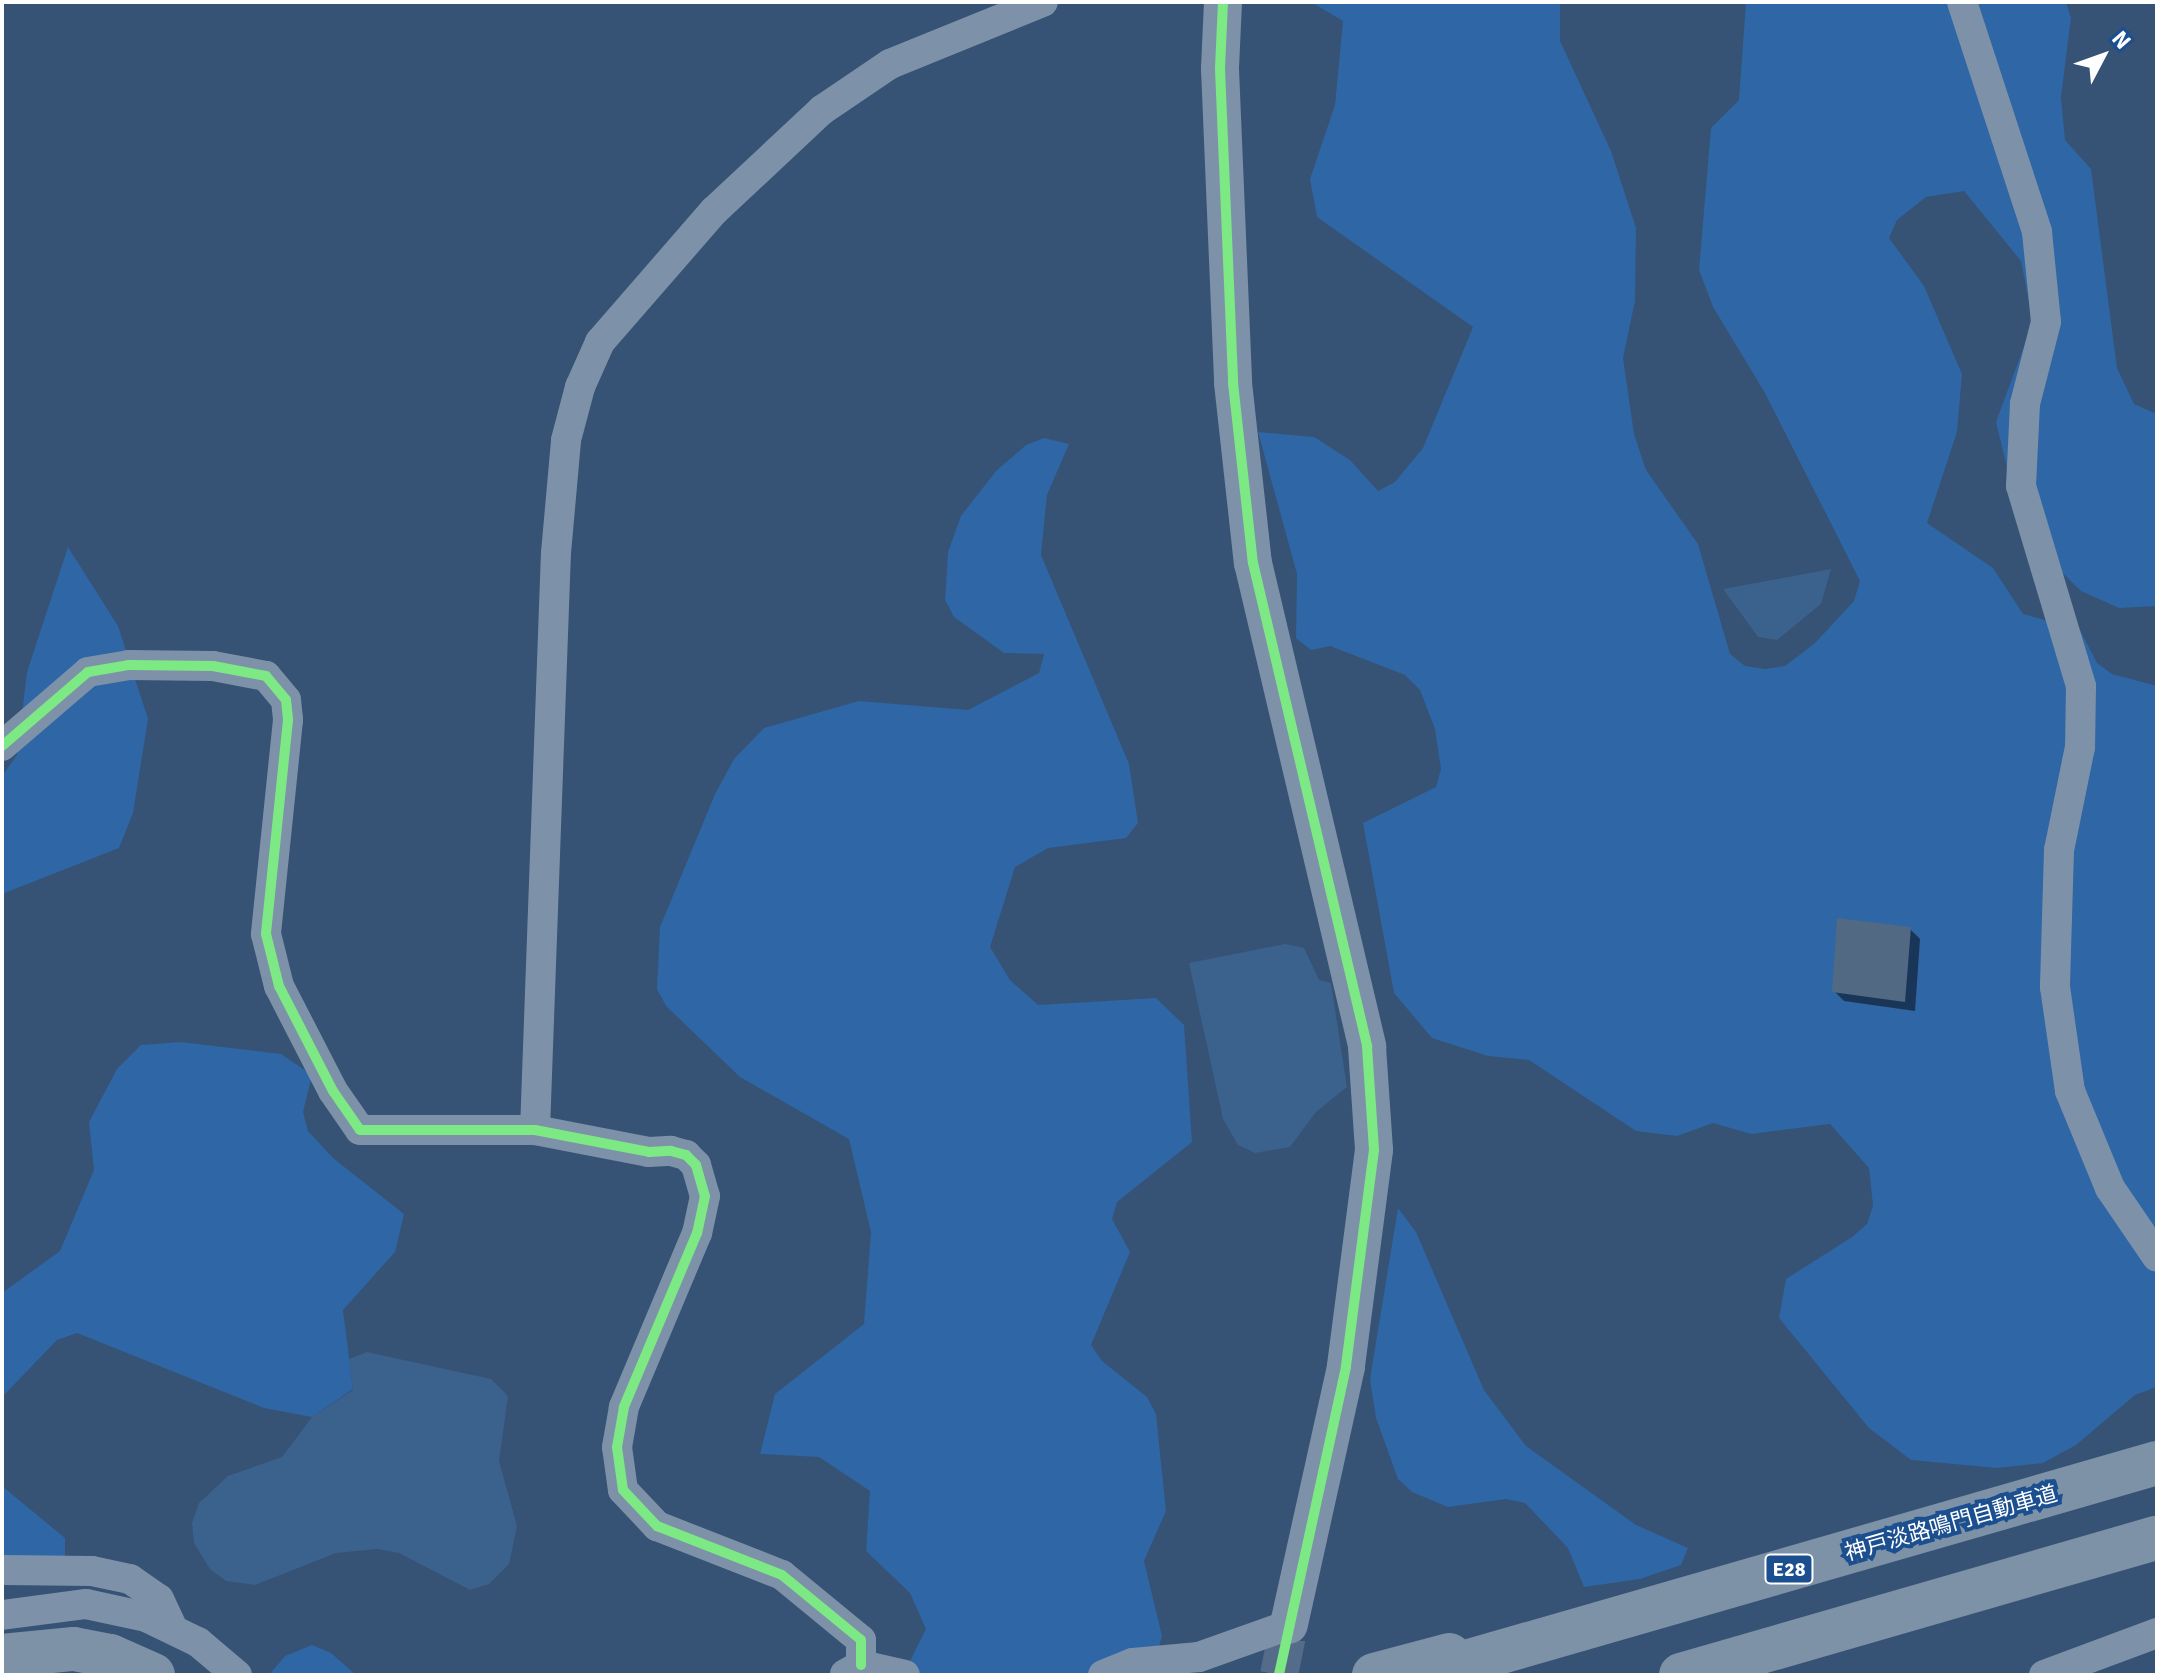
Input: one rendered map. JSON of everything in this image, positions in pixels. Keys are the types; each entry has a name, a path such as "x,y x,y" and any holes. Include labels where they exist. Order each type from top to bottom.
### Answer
{"highway":[{"name":"神戸淡路鳴門自動車道","path":"1421,1675 2157,1463"},
{"path":"1681,1675 2149,1541"},
{"path":"1769,1675 2149,1541"},
{"path":"1374,1675 1573,1630"},
{"path":"2,1656 74,1649 110,1656 153,1675"}],"street":[{"path":"535,1130 556,553 566,440 595,353 637,293 704,221 822,110 890,64 1043,2"},
{"path":"1103,1675 1133,1663 1199,1657 1289,1625 1346,1367 1374,1150 1372,1096 1358,1007 1253,563 1233,383 1220,69 1223,2"},
{"path":"1962,2 2033,217 2046,322 2025,404 2021,486 2081,686 2080,747 2059,850 2056,972 2070,1091 2110,1188 2157,1257"},
{"path":"2,746 88,672 129,665 213,666 266,676 286,700 288,720 266,934 279,986 333,1091 360,1130 535,1130 649,1152 671,1151 686,1155 696,1165 705,1196 697,1233 624,1407 617,1447 623,1490 657,1526 782,1575 861,1640 852,1670 905,1675"},
{"path":"2,1570 92,1571 130,1579 159,1599 172,1627"},
{"path":"2,1615 86,1604 172,1627 237,1675"},
{"path":"2044,1675 2157,1633"}],"shaded area":[{"path":"1311,2 1560,2 1560,41 1611,151 1636,228 1635,301 1623,358 1634,434 1646,470 1698,544 1730,654 1745,666 1765,669 1785,666 1815,643 1854,601 1860,581 1765,393 1713,307 1699,270 1711,128 1739,100 1746,2 2066,2 2071,18 2061,97 2065,140 2091,169 2117,368 2134,404 2157,414 2157,606 2119,608 2081,591 2030,541 2020,522 1996,422 2033,322 2021,261 1964,191 1926,197 1897,220 1889,238 1924,286 1962,374 1957,432 1927,523 1993,568 2023,614 2080,630 2097,663 2112,674 2157,686 2157,1387 2135,1395 2076,1445 2043,1463 1997,1468 1911,1460 1869,1428 1779,1318 1786,1279 1852,1237 1867,1224 1873,1206 1869,1168 1830,1124 1751,1134 1713,1123 1677,1136 1636,1131 1529,1060 1488,1056 1432,1038 1394,993 1363,823 1436,787 1441,769 1435,729 1420,690 1405,675 1330,646 1311,650 1296,638 1297,574 1258,432 1314,437 1350,460 1378,491 1395,482 1423,448 1473,327 1317,217 1310,179 1335,105 1343,21"},
{"path":"1044,438 1069,444 1047,495 1041,555 1129,764 1138,823 1126,838 1048,848 1015,867 990,947 1010,980 1038,1005 1156,998 1184,1025 1192,1142 1117,1202 1112,1219 1130,1252 1091,1345 1102,1361 1147,1397 1156,1414 1166,1511 1144,1561 1162,1636 1151,1675 888,1675 909,1663 926,1629 910,1593 866,1551 870,1491 819,1457 760,1454 775,1394 864,1324 871,1232 849,1139 740,1077 666,1006 657,989 660,927 715,794 734,759 764,728 859,701 968,710 1039,673 1044,654 1004,653 954,617 945,600 948,552 961,516 996,471 1026,445"},
{"path":"68,547 118,626 148,719 133,813 119,848 2,894 2,776 17,755 27,672"},
{"path":"1831,569 1821,604 1777,640 1758,637 1723,589"},
{"path":"1285,944 1304,948 1319,980 1331,983 1347,1087 1316,1112 1290,1147 1255,1153 1238,1145 1223,1119 1189,963"},
{"path":"181,1042 281,1054 312,1075 303,1112 308,1131 333,1158 404,1214 395,1252 343,1310 353,1389 312,1417 264,1408 77,1333 57,1340 2,1397 2,1293 60,1251 94,1170 89,1122 117,1069 141,1045"},
{"path":"1398,1208 1416,1232 1484,1390 1526,1446 1636,1525 1688,1548 1681,1565 1640,1579 1584,1587 1568,1548 1525,1503 1506,1499 1448,1507 1412,1492 1398,1479 1376,1418 1370,1379"},
{"path":"367,1352 491,1379 508,1396 499,1461 517,1526 509,1564 489,1584 470,1590 399,1553 378,1549 336,1553 255,1585 226,1581 210,1569 194,1543 192,1523 199,1503 228,1476 282,1457 312,1417 353,1390 349,1359"},
{"path":"2,1486 65,1538 65,1556 2,1558"},
{"path":"312,1645 331,1653 356,1675 269,1675 285,1656"}],"building":[{"path":"1837,918 1911,927 1905,1002 1832,992"}],"tunnel":[{"path":"1279,1675 1289,1625"}],"cycle path":[{"path":"1223,2 1220,69 1233,383 1253,563 1367,1047 1374,1150 1346,1367 1279,1675"},
{"path":"2,746 88,672 129,665 213,666 266,676 286,700 288,720 266,934 279,986 333,1091 360,1130 535,1130 649,1152 671,1151 686,1155 696,1165 705,1196 697,1233 624,1407 617,1447 623,1490 657,1526 782,1575 861,1640 861,1665"}]}
